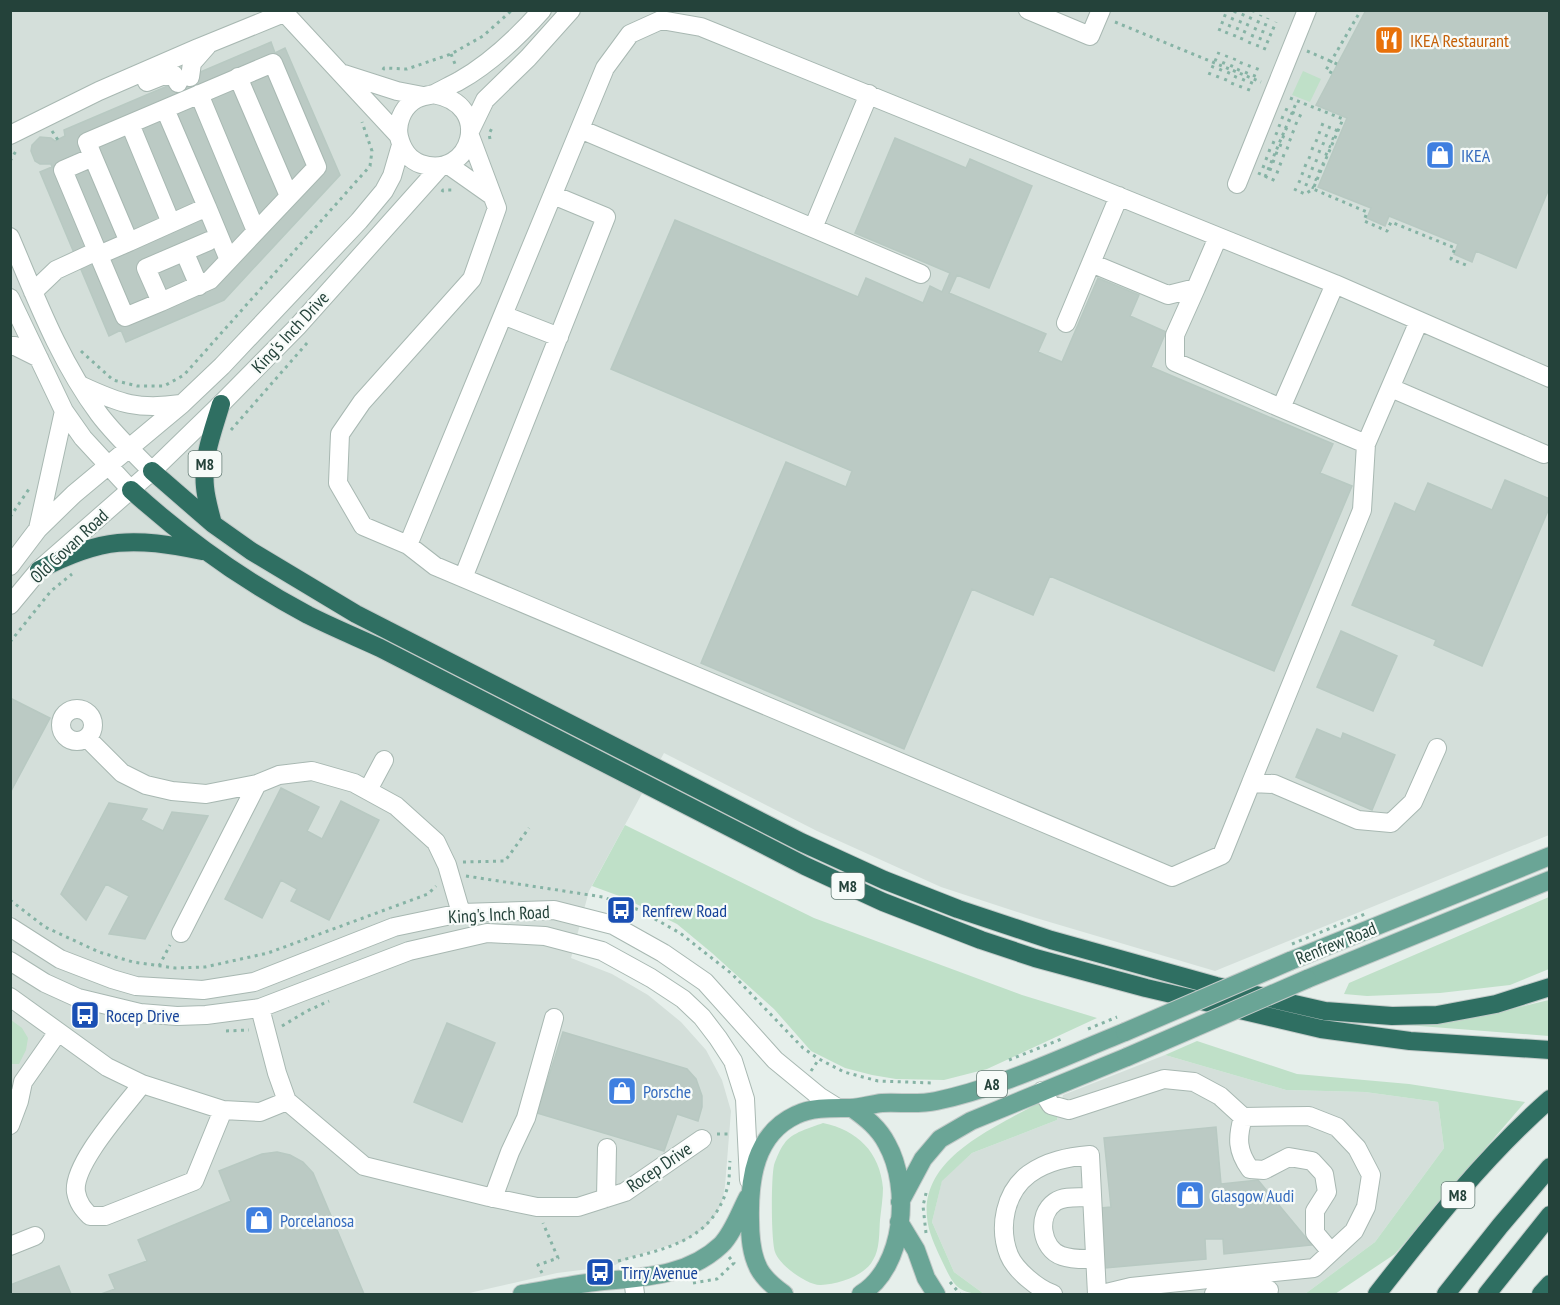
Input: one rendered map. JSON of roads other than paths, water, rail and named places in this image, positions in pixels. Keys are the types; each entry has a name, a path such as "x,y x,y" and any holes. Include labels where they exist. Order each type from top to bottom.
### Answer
{"highway":[{"name":"M8","path":"213,524 205,489 205,471 208,444 221,404"},
{"name":"M8","path":"152,471 213,524 251,551 356,614 842,862 910,891 988,920 1216,986 1325,1011 1392,1016 1447,1014 1496,1004 1550,987"},
{"name":"M8","path":"131,490 162,518 243,578 310,616 380,648 805,866 874,898 948,928 1082,972 1311,1027 1410,1041 1550,1050"},
{"name":"M8","path":"39,570 68,555 104,544 148,542 205,551"},
{"name":"M8","path":"1377,1294 1443,1212 1498,1150 1548,1101"},
{"path":"1446,1294 1550,1167"},
{"path":"1486,1294 1550,1215"},
{"path":"1541,1294 1550,1284"}],"main road":[{"name":"Renfrew Road","path":"844,1108 883,1103 918,1103 982,1088 1125,1032 1290,961 1550,856"},
{"name":"Renfrew Road","path":"1042,1091 1550,880"},
{"name":"A8","path":"900,1202 922,1159 940,1139 971,1121 1042,1091"},
{"path":"522,1294 549,1289 634,1286 693,1265 724,1242 750,1192 760,1149 770,1134 782,1123 798,1114 844,1108 869,1121 888,1145 900,1179 899,1222 894,1252 887,1268 868,1290 861,1294"},
{"path":"750,1192 752,1253 764,1278 784,1294"},
{"path":"899,1222 916,1250 923,1272 936,1294"}],"street":[{"name":"King's Inch Drive","path":"108,464 182,404 222,366 374,204 392,176 400,140 399,121 404,110 412,101 461,80 499,54 542,10"},
{"name":"King's Inch Drive","path":"131,490 297,327 444,165 462,154 485,100 528,58 571,10"},
{"path":"1028,10 1090,36 1108,16"},
{"path":"1237,184 1307,10"},
{"path":"14,136 75,103 283,12 400,140 408,155 417,162 429,166 444,165 471,180 491,195"},
{"path":"408,545 605,68 630,34 661,20 701,27 869,94 1335,284 1550,378"},
{"path":"187,76 192,63 209,45"},
{"path":"166,63 180,64 187,76"},
{"path":"93,157 63,170 125,317 161,302 199,286 210,280 317,166 273,63 87,142 142,258 207,236 146,268 161,302"},
{"path":"341,73 379,86 446,96 456,102 464,110 469,120 470,134 497,208 472,279 362,402 340,434 338,483 363,526 408,545 435,566 1172,877 1222,855 1362,510 1366,444 1419,321"},
{"path":"75,103 125,91 162,76 187,76"},
{"path":"238,77 290,196"},
{"path":"199,94 256,231"},
{"path":"813,228 869,94"},
{"path":"165,109 229,260"},
{"path":"130,124 171,223"},
{"path":"580,129 921,274"},
{"path":"463,578 606,217 553,195"},
{"path":"1066,323 1119,196"},
{"path":"33,292 56,270 132,241 207,207"},
{"path":"10,237 56,343 80,385 99,415 152,471"},
{"path":"1218,237 1175,335 1175,362 1366,444"},
{"path":"187,258 199,286"},
{"path":"1091,263 1168,295 1196,288"},
{"path":"1281,408 1335,284"},
{"path":"10,298 64,411 83,438 131,490"},
{"path":"503,315 559,337"},
{"path":"10,346 15,346 39,358"},
{"path":"80,385 130,406 155,408 182,404"},
{"path":"1391,388 1545,454"},
{"path":"38,529 64,411"},
{"name":"Old Govan Road","path":"10,566 38,529 108,464"},
{"name":"Old Govan Road","path":"10,605 39,570 131,490"},
{"path":"87,738 123,773 146,785 172,791 206,794 257,784 279,775 312,771 354,783 396,806 436,842 447,865 461,913"},
{"path":"1251,783 1274,784 1358,820 1391,823 1413,802 1437,748"},
{"path":"368,790 384,760"},
{"path":"181,933 257,784"},
{"name":"King's Inch Road","path":"10,927 60,959 103,977 136,986 203,990 254,982 394,927 461,913 554,910 613,925 663,953 705,982 775,1060 803,1083 844,1108"},
{"name":"King's Inch Road","path":"10,961 45,983 78,998 140,1013 177,1016 260,1008 409,951 487,933 545,936 602,951 651,978 682,999 702,1017 723,1045 732,1061 745,1099 750,1192"},
{"path":"10,997 107,1067 142,1084 223,1110 260,1112 286,1101 260,1008"},
{"path":"493,1198 510,1152 526,1118 554,1018"},
{"path":"10,1125 15,1099 23,1082 58,1032"},
{"path":"1042,1091 1051,1105 1069,1110 1164,1079 1194,1082 1220,1096 1243,1117 1309,1116 1338,1127 1357,1148 1371,1175 1366,1207 1354,1230 1314,1268 1131,1287 1100,1294 1095,1259 1090,1155 1046,1163 1027,1175 1013,1192 1004,1214 1009,1255 1026,1277 1053,1294"},
{"path":"142,1084 89,1154 79,1171 76,1190 80,1206 90,1216 105,1216 194,1181 223,1110"},
{"name":"Rocep Drive","path":"286,1101 364,1166 537,1207 578,1207 625,1192 702,1138"},
{"path":"1243,1117 1238,1134 1239,1145 1241,1157 1250,1169 1264,1170 1289,1157 1312,1161 1324,1174 1327,1192 1316,1211 1315,1233 1331,1252"},
{"path":"606,1198 607,1148"},
{"path":"1092,1197 1056,1201 1048,1209 1043,1220 1044,1233 1049,1246 1060,1256 1095,1259"},
{"path":"10,1246 35,1236"},
{"path":"1217,1294 1269,1290"}],"place":[{"name":"IKEA Restaurant","path":"1389,40"},
{"name":"IKEA","path":"1440,155"},
{"name":"Renfrew Road","path":"621,910"},
{"name":"Rocep Drive","path":"85,1015"},
{"name":"Porsche","path":"622,1091"},
{"name":"Glasgow Audi","path":"1190,1195"},
{"name":"Porcelanosa","path":"259,1220"},
{"name":"Tirry Avenue","path":"600,1272"}]}
